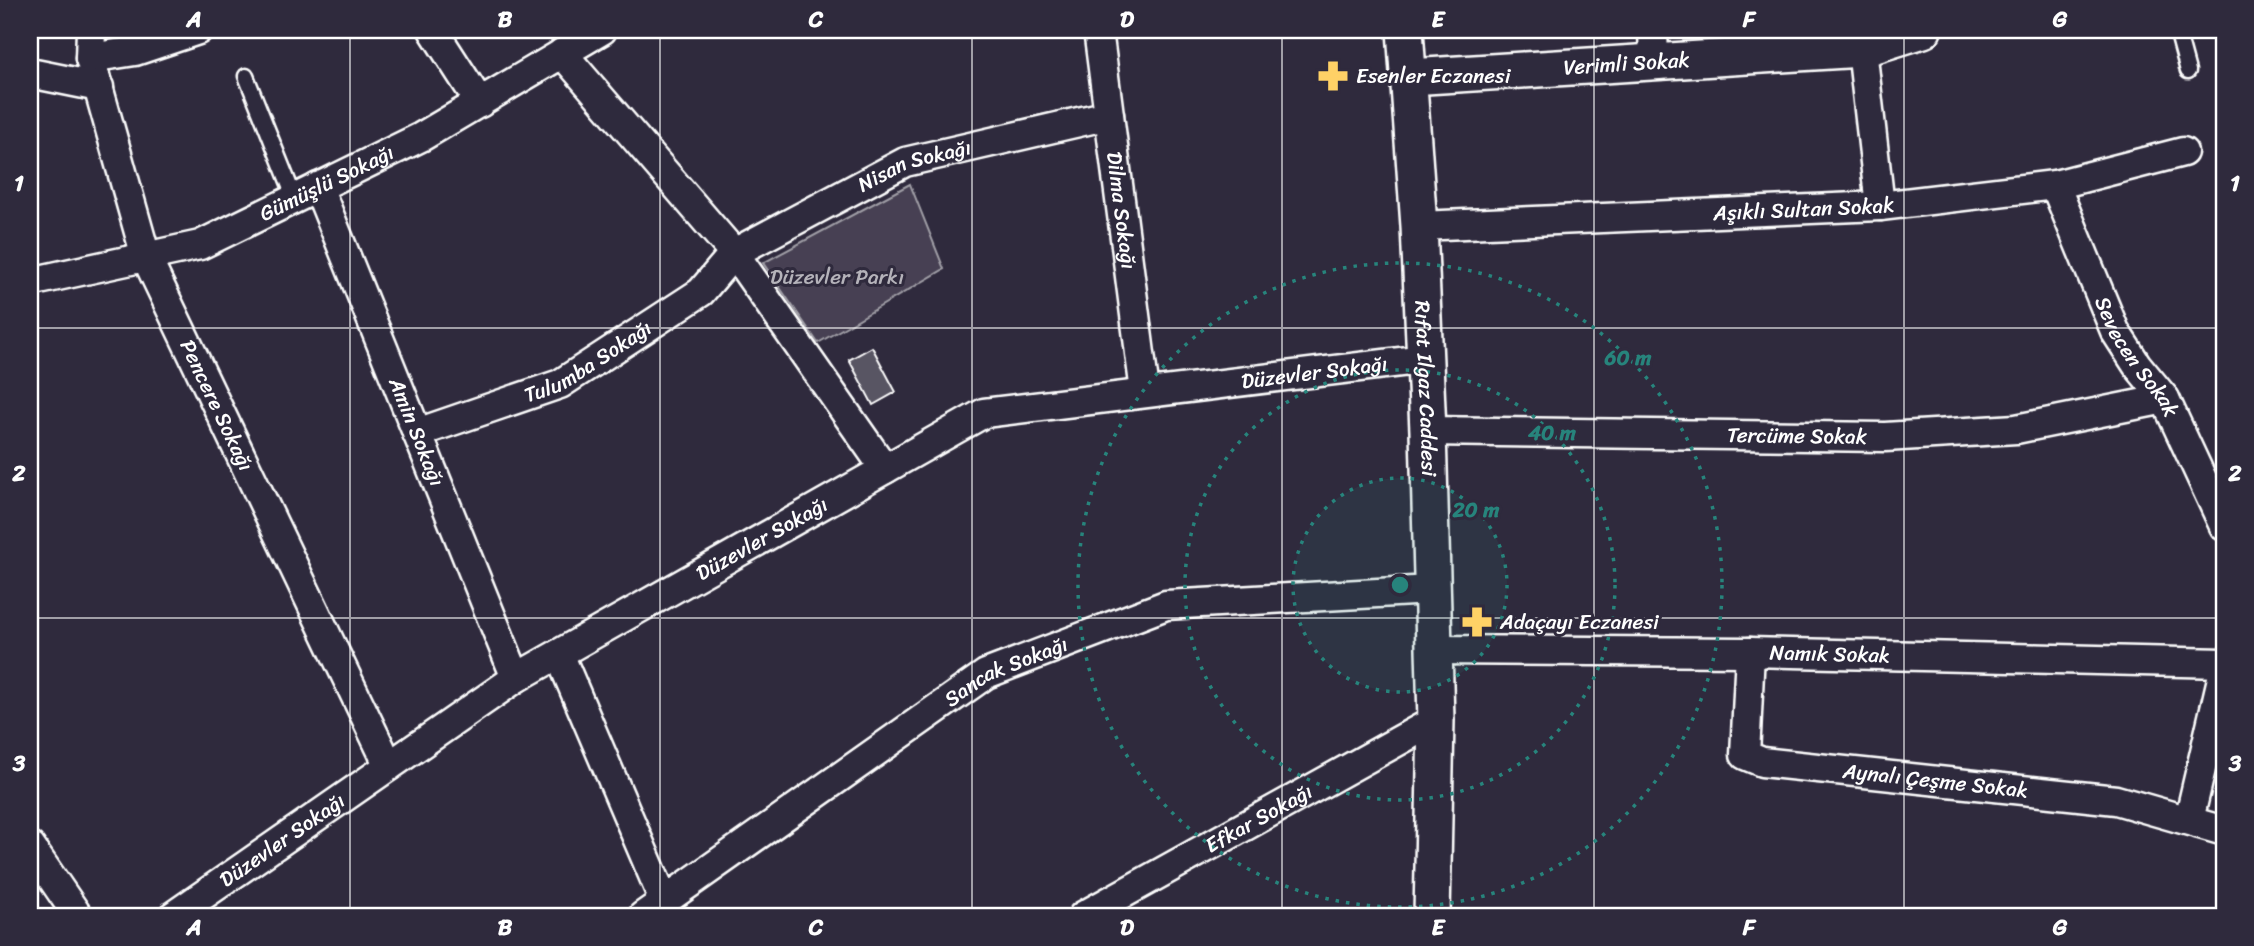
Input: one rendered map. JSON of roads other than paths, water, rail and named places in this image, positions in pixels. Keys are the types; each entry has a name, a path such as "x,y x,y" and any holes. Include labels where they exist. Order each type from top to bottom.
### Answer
{"street":[{"name":"Pencere Sokağı","path":"91,30 90,58 146,257 389,766"},
{"path":"90,58 135,51 198,30"},
{"path":"433,30 480,103"},
{"name":"Gümüşlü Sokağı","path":"30,282 200,246 421,137 602,30"},
{"name":"Dilma Sokağı","path":"1098,30 1145,392"},
{"name":"Rıfat Ilgaz Caddesi","path":"1405,30 1419,226 1428,431 1436,720 1434,916"},
{"name":"Verimli Sokak","path":"1410,77 1653,45 1862,49 1911,32"},
{"path":"1862,49 1881,206"},
{"path":"562,53 734,253 885,469"},
{"path":"30,73 99,88"},
{"name":"Nisan Sokağı","path":"734,253 905,162 1109,115"},
{"name":"Aşıklı Sultan Sokak","path":"1419,226 1881,206 2055,186 2183,152"},
{"name":"Sevecen Sokak","path":"2055,186 2115,331 2137,365 2165,399 2224,526"},
{"name":"Amin Sokağı","path":"306,193 417,433 516,678"},
{"name":"Tulumba Sokağı","path":"417,433 560,384 701,292 734,253"},
{"name":"Düzevler Sokağı","path":"173,916 516,678 984,413 1425,359"},
{"name":"Tercüme Sokak","path":"1428,431 1885,437 2016,429 2165,399"},
{"name":"Sancak Sokağı","path":"654,910 986,674 1166,605 1431,590"},
{"name":"Namık Sokak","path":"1434,650 1750,652 2224,663"},
{"name":"Aynalı Çeşme Sokak","path":"1750,652 1745,755 1762,762 2116,800 2224,831"},
{"path":"559,654 654,910"},
{"path":"2189,820 2224,670"},
{"name":"Efkar Sokağı","path":"1083,916 1436,720"},
{"path":"30,846 78,916"}],"lane":[{"path":"2176,30 2188,71"},
{"path":"246,76 306,193"}],"place":[{"name":"Esenler Eczanesi","path":"1333,76"},
{"name":"Adaçayı Eczanesi","path":"1477,622"}],"park label":[{"name":"Düzevler Parkı","path":"837,277"}]}
